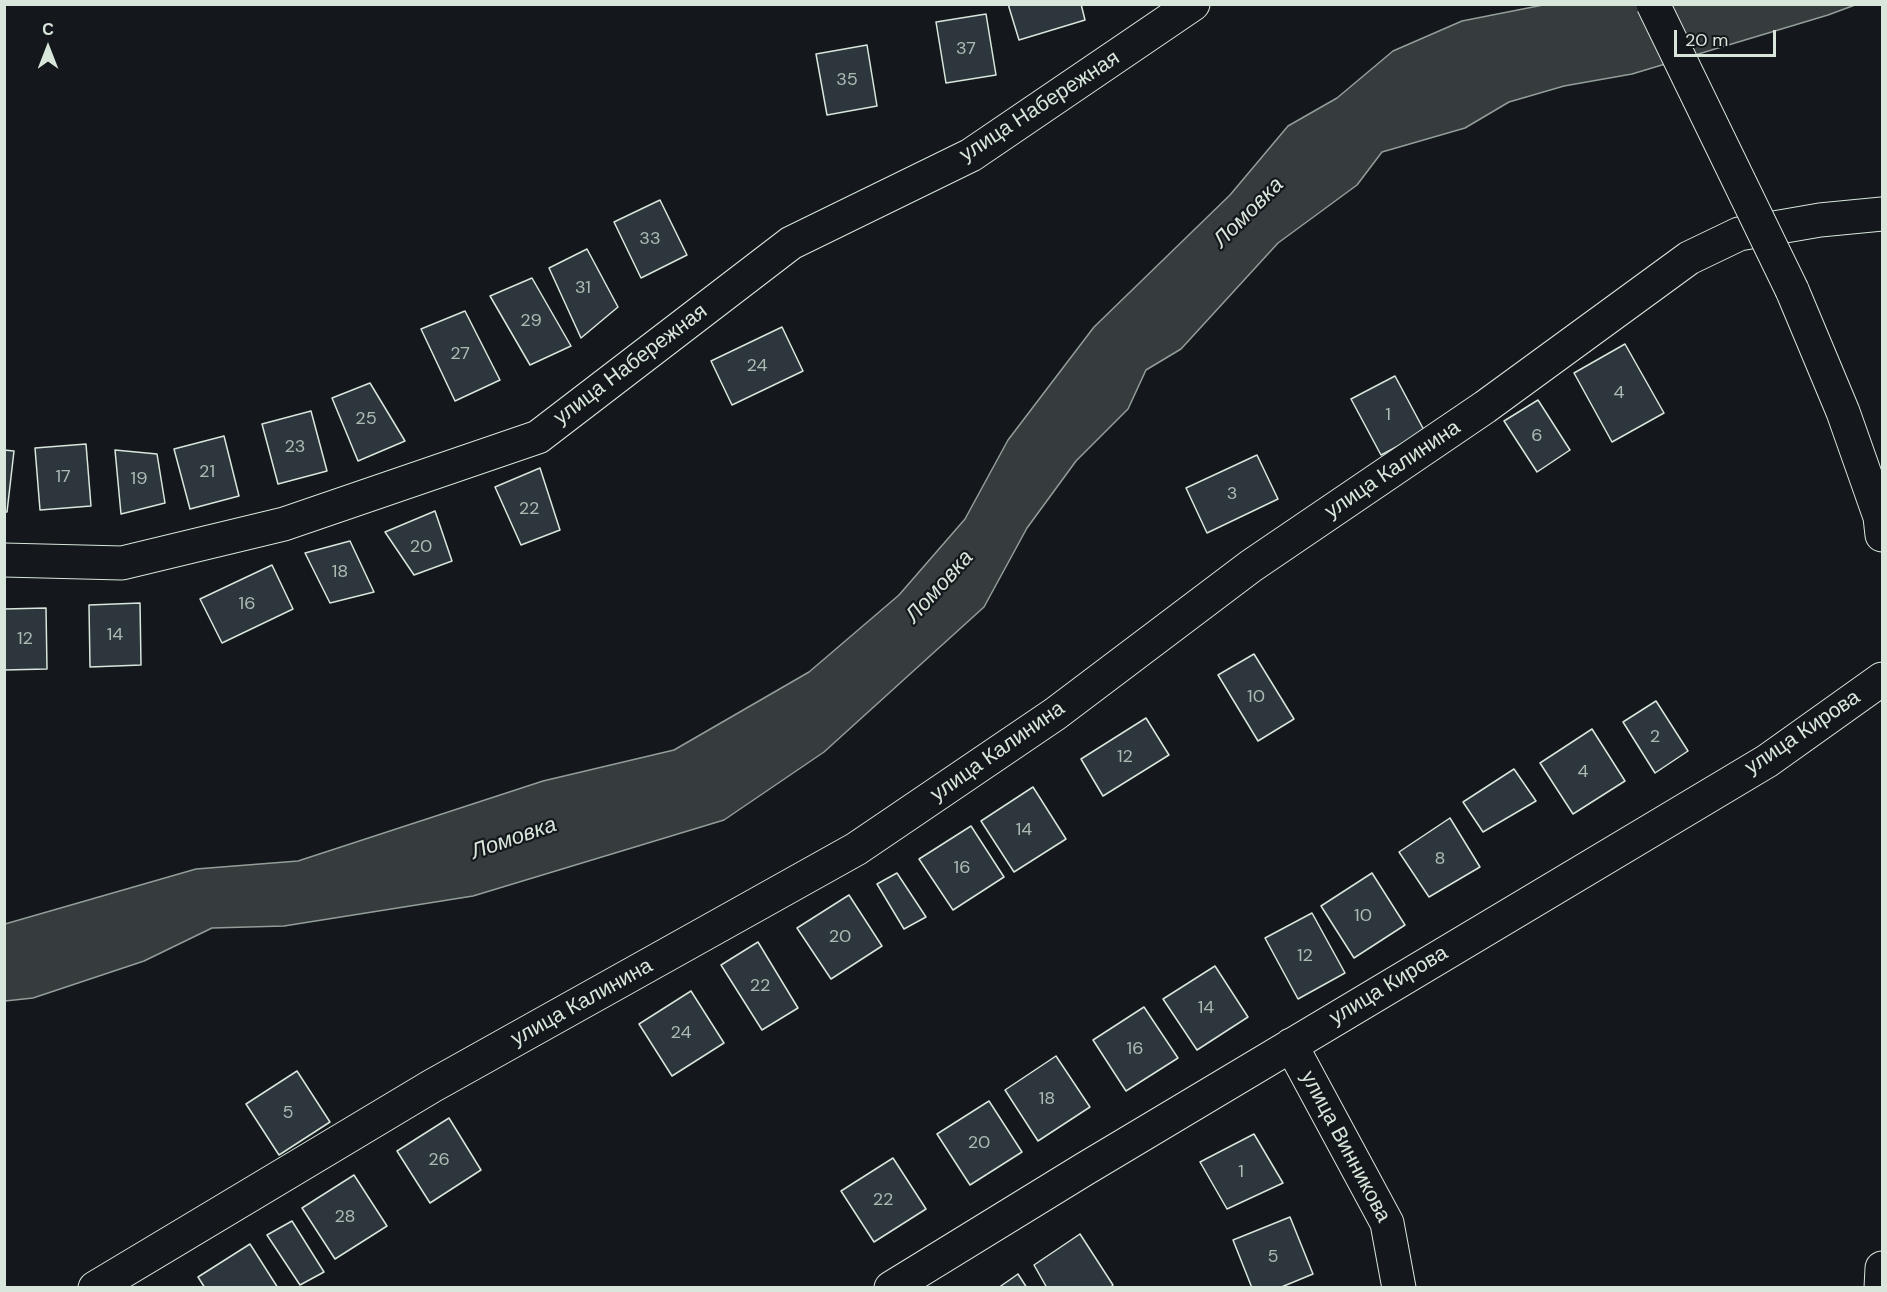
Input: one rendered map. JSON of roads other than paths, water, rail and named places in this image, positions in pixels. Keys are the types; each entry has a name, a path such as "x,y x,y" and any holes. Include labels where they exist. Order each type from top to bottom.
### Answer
{"street":[{"name":"улица Набережная","path":"4,560 122,563 284,524 538,436 791,243 971,155 1193,4"},
{"path":"1653,4 1792,290 1843,412 1882,523"},
{"name":"улица Калинина","path":"95,1287 432,1086 856,849 1055,714 1251,566 1485,407 1689,258 1739,234 1821,219 1882,214"},
{"name":"улица Кирова","path":"891,1287 1767,761 1882,678"},
{"name":"улица Винникова","path":"1291,1045 1387,1222 1399,1287"},
{"path":"1881,1287 1882,1268"}],"water":[{"name":"Ломовка","path":"1543,5 1855,5 1632,74 1564,86 1509,102 1465,128 1382,152 1357,185 1278,243 1181,349 1146,370 1128,409 1076,461 1027,528 984,607 824,752 724,820 473,896 284,926 212,928 144,961 33,998 5,1001 5,924 196,869 298,861 543,781 674,750 809,672 899,595 965,519 1008,440 1094,327 1230,195 1288,126 1337,98 1393,51 1462,21"}]}
